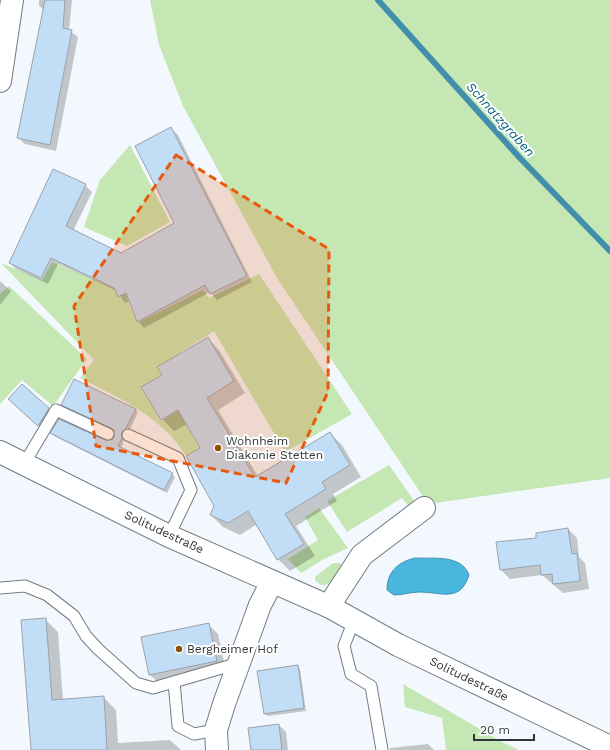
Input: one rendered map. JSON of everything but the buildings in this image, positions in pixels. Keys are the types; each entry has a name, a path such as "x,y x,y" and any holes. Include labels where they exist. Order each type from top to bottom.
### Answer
{"street":[{"path":"0,81 12,0"},
{"name":"Solitudestraße","path":"0,452 169,536 330,607 398,645 610,747"},
{"path":"330,607 334,598 362,555 424,508"},
{"path":"217,740 239,663 260,605 272,582"}],"lane":[{"path":"24,464 56,410 108,434"},
{"path":"128,435 178,458 191,490 169,536"},
{"path":"0,588 25,586 47,596 74,616 86,636 98,649 136,683 153,688 239,663"},
{"path":"354,620 344,646 351,674 371,686 382,750"},
{"path":"174,682 178,726 194,734 217,740"}],"highlighted area":[{"path":"176,155 329,249 328,392 286,483 96,446 74,306"}],"green space":[{"path":"150,0 610,0 610,478 428,504 277,278 183,106 159,45"},
{"path":"130,145 170,222 127,246 84,227 100,180"},
{"path":"52,262 113,288 118,297 125,294 137,323 203,290 209,298 259,274 352,414 285,452 214,331 157,367 161,375 141,387 161,421 178,411 199,448 186,456 176,442 153,419 125,401 80,378 94,360 1,263 42,280"},
{"path":"9,286 87,359 53,406 22,380 0,404 0,294"},
{"path":"389,465 419,508 413,512 402,498 347,532 327,501"},
{"path":"319,508 348,548 324,559 301,573 288,559 318,540 305,517"},
{"path":"333,563 340,563 342,566 338,574 331,582 323,585 319,584 315,580 315,577"},
{"path":"403,684 502,742 519,750 446,750 442,718 405,707"}],"water":[{"path":"415,558 438,558 453,561 465,568 469,575 465,584 455,593 443,594 413,592 394,595 387,590 391,573 403,562"}],"waterway":[{"name":"Schnatzgraben","path":"378,0 519,157 610,251"}],"place":[{"name":"Wohnheim Diakonie Stetten","path":"218,448"},
{"name":"Bergheimer Hof","path":"179,649"}]}
